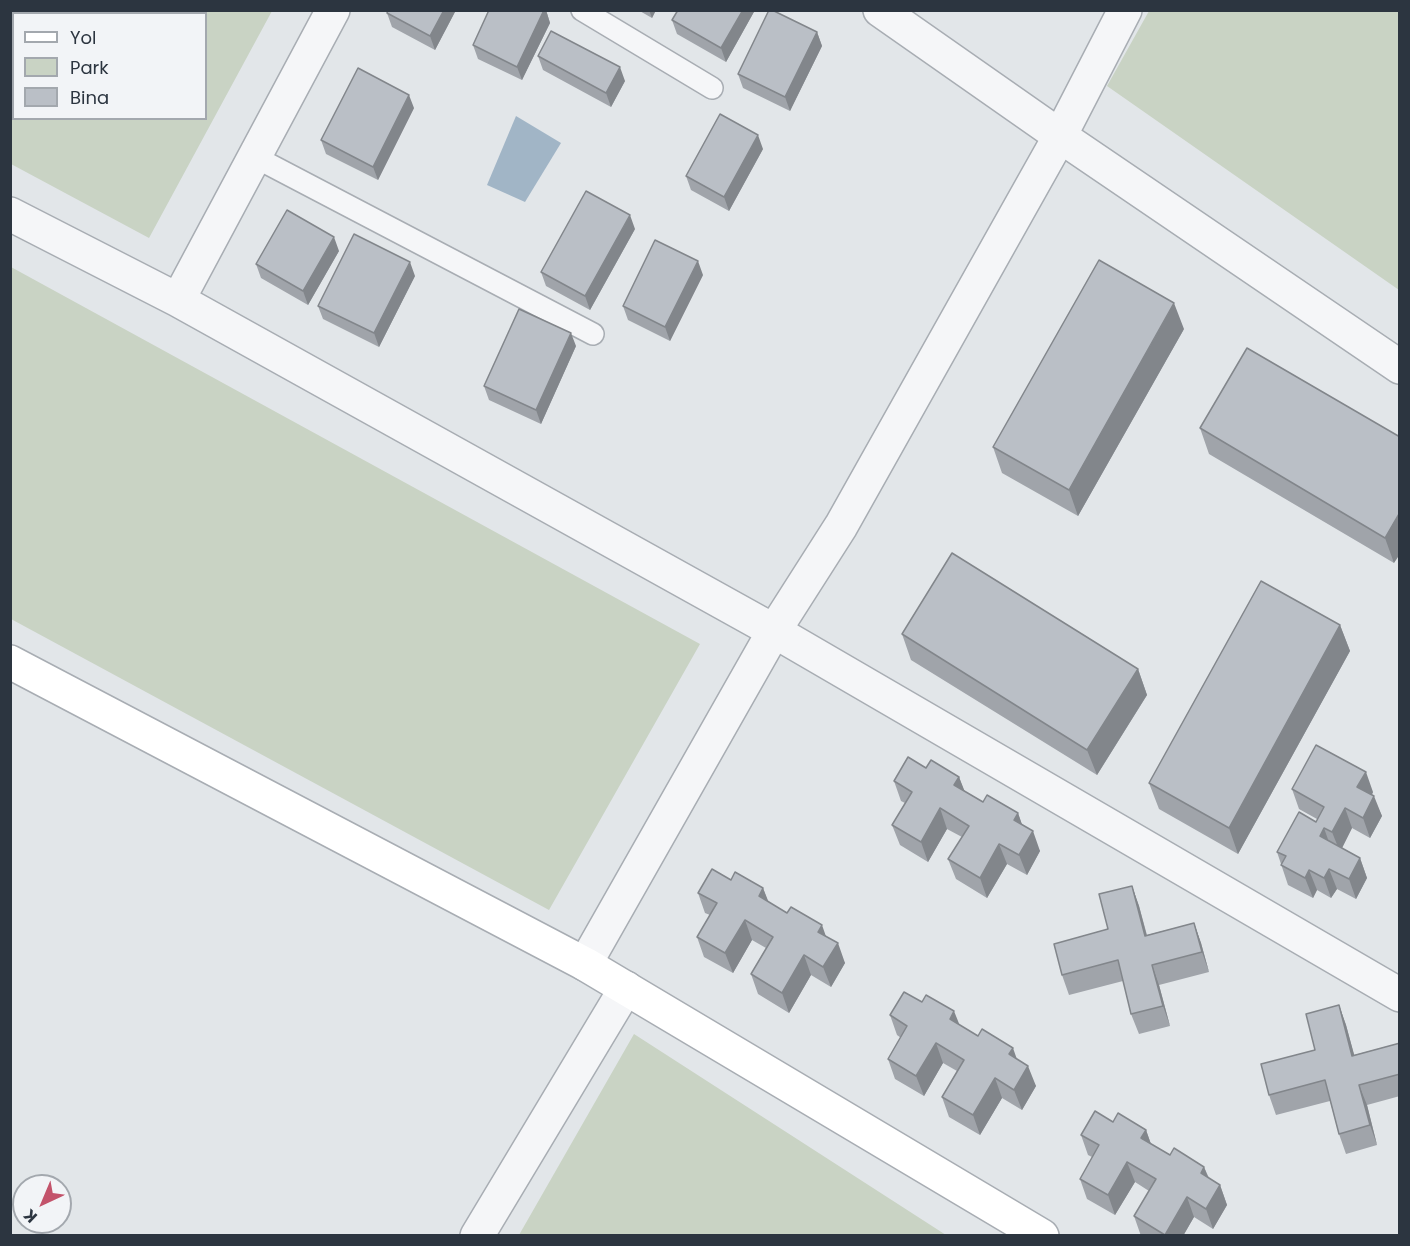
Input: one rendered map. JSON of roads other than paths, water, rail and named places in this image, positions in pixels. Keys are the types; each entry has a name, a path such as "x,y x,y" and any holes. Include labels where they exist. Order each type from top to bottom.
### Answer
{"street":[{"path":"178,300 333,10"},
{"path":"880,10 1060,136 1400,367"},
{"path":"585,964 774,631 841,526 1060,136 1125,10"},
{"path":"10,214 178,300 774,631 1400,995"},
{"path":"10,662 585,964 1042,1236"},
{"path":"477,1236 626,988"}],"lane":[{"path":"582,10 712,88"},
{"path":"255,157 593,334"}],"water":[{"path":"516,116 561,143 525,202 487,185"}]}
